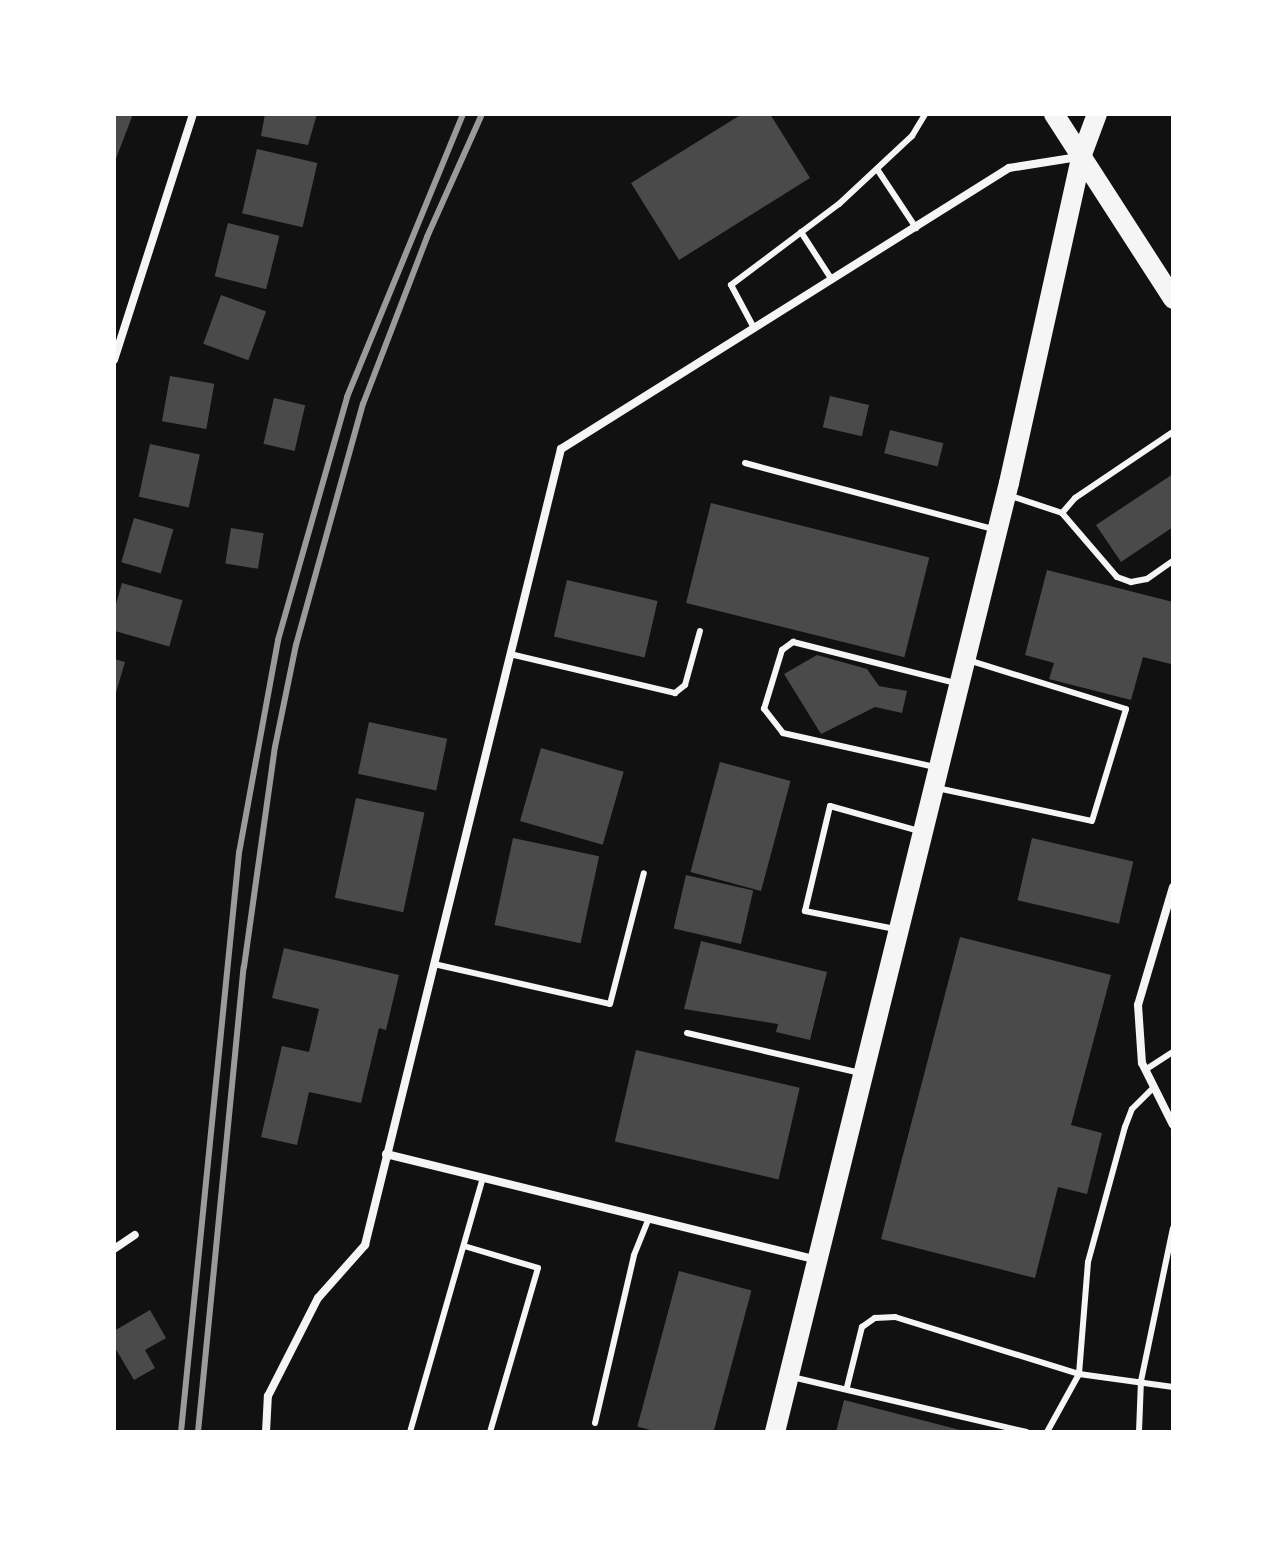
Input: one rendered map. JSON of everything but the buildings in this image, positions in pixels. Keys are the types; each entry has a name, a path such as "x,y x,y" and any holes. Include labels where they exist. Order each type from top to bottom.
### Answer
{"main road":[{"path":"1054,114 1173,299"},
{"path":"775,1432 1006,495 1081,157 1097,114"}],"street":[{"path":"114,360 193,114"},
{"path":"266,1432 268,1396 318,1298 365,1245 561,449 1009,168 1081,157"},
{"path":"1173,887 1138,1005 1145,1070 1173,1125"},
{"path":"386,1154 818,1260"},
{"path":"114,1249 135,1235"}],"lane":[{"path":"754,328 731,285 877,169 912,136 925,114"},
{"path":"877,169 916,228"},
{"path":"801,232 832,280"},
{"path":"1062,513 1075,498 1173,432"},
{"path":"745,463 997,530"},
{"path":"1006,495 1062,513 1117,577 1131,582 1147,579 1173,561"},
{"path":"510,654 675,693 685,685 700,631"},
{"path":"959,684 793,642 782,650 764,709 783,733 1092,821 1126,709 965,659"},
{"path":"899,930 805,911 830,806 923,832"},
{"path":"434,964 610,1004 644,873"},
{"path":"687,1033 863,1074"},
{"path":"1145,1070 1173,1052"},
{"path":"1047,1432 1079,1374 1088,1262 1125,1127 1132,1109 1153,1088"},
{"path":"410,1432 483,1178"},
{"path":"595,1423 634,1255 649,1218"},
{"path":"1139,1432 1141,1381 1173,1228"},
{"path":"464,1246 538,1268 490,1432"},
{"path":"847,1387 862,1327 875,1318 895,1317 1079,1374 1173,1387"},
{"path":"789,1376 847,1387 1027,1432"}],"railway":[{"path":"181,1432 239,853 278,640 347,397 463,114"},
{"path":"198,1432 244,967 275,747 296,645 363,404 427,237 482,114"}]}
